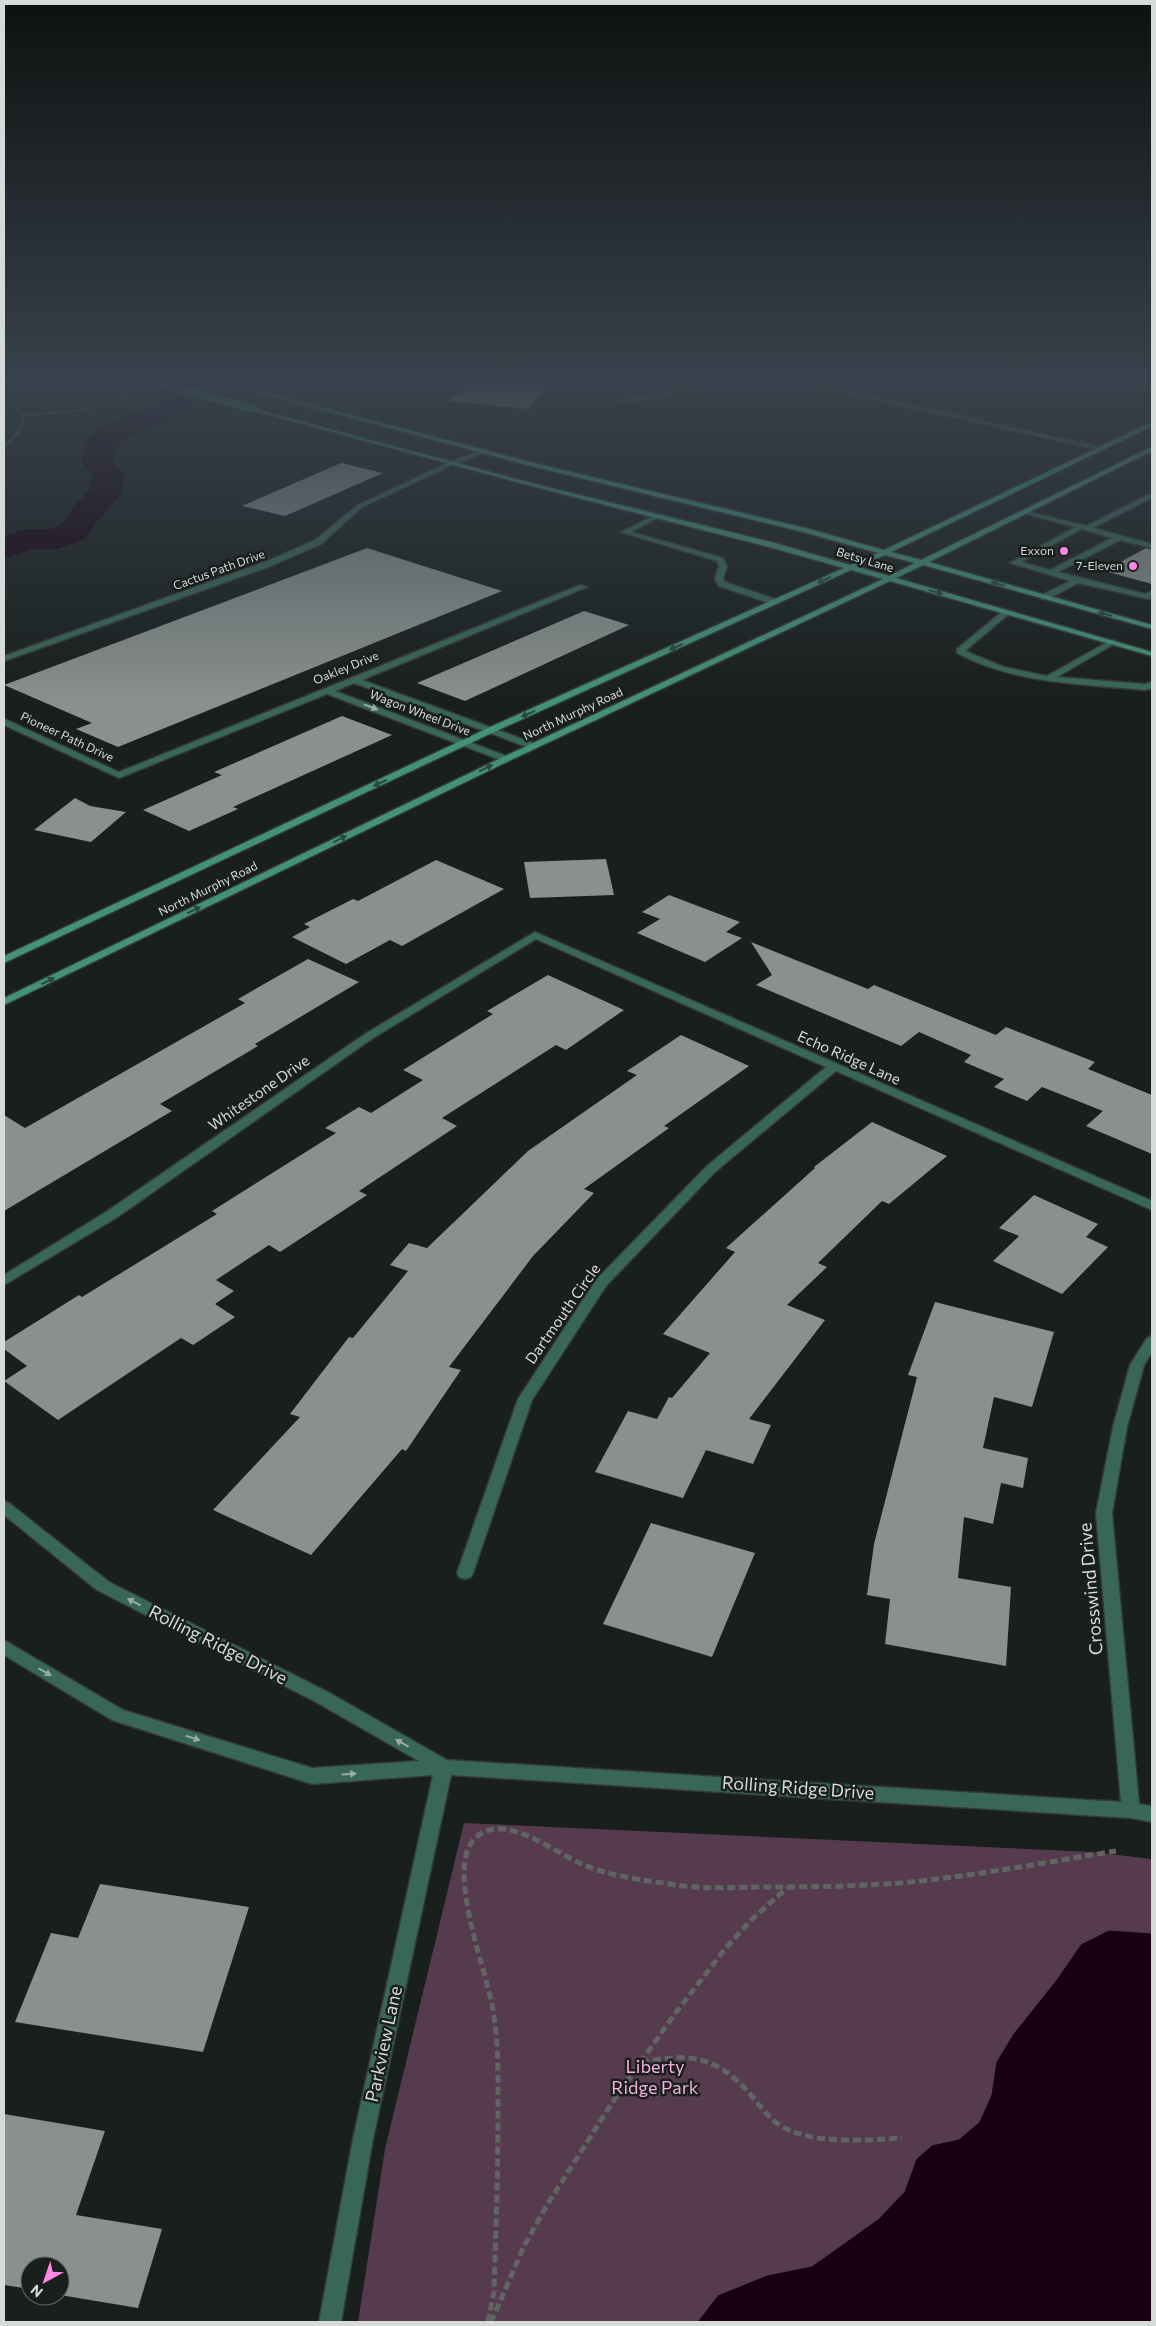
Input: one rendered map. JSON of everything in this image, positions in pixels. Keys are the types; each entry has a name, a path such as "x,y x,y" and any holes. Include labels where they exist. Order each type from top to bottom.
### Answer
{"main road":[{"name":"Betsy Lane","path":"542,486 659,515 1152,654"},
{"name":"Betsy Lane","path":"622,486 805,530 1152,626"},
{"name":"North Murphy Road","path":"4,960 491,730 851,568 1023,486"},
{"name":"North Murphy Road","path":"4,1002 506,759 889,579 1079,486"}],"street":[{"name":"Cactus Path Drive","path":"4,659 268,564 318,542 360,506 404,486"},
{"path":"1150,596 1077,580 1014,563 1152,496"},
{"path":"1026,512 1152,546"},
{"path":"659,515 625,532 720,560 723,566 719,579 722,584 775,602"},
{"path":"1051,573 1119,537"},
{"path":"1045,597 1077,580"},
{"name":"Oakley Drive","path":"119,775 352,678 583,586"},
{"path":"1007,612 960,651 970,657 1006,669 1049,678 1145,687 1152,685"},
{"path":"1049,678 1111,642"},
{"name":"Wagon Wheel Drive","path":"352,678 534,746"},
{"name":"Wagon Wheel Drive","path":"325,690 506,759"},
{"name":"Pioneer Path Drive","path":"4,722 119,775"},
{"name":"Echo Ridge Lane","path":"535,935 1152,1206"},
{"name":"Whitestone Drive","path":"4,1281 110,1215 369,1036 535,935"},
{"name":"Dartmouth Circle","path":"465,1573 525,1399 601,1283 710,1169 834,1067"},
{"name":"Crosswind Drive","path":"1131,1810 1104,1513 1120,1427 1137,1365 1152,1341"},
{"name":"Rolling Ridge Drive","path":"4,1507 103,1586 322,1697 444,1766"},
{"name":"Rolling Ridge Drive","path":"4,1647 118,1715 312,1776 444,1766 1131,1810 1152,1814"},
{"name":"Parkview Lane","path":"330,2322 363,2139 444,1766"}],"path":[{"path":"490,2322 494,2291 498,2166 498,2072 492,2003 463,1883 464,1862 470,1844 480,1833 492,1829 509,1829 542,1842 581,1864 618,1876 687,1887 787,1888 909,1882 987,1872 1116,1851"},
{"path":"490,2322 524,2246 547,2205 573,2162 640,2063 725,1949 750,1921 787,1888"},
{"path":"640,2063 679,2056 704,2059 724,2070 745,2089 774,2121 793,2132 869,2141 902,2138"}],"green space":[{"name":"Liberty Ridge Park","path":"464,1823 1092,1852 1152,1859 1152,2322 358,2322 385,2149"}],"shaded area":[{"path":"1109,1930 1152,1933 1152,2322 697,2322 718,2295 767,2275 812,2266 878,2219 904,2192 916,2159 932,2145 959,2139 979,2122 991,2095 996,2062 1013,2034 1056,1980 1081,1944"}],"building":[{"path":"289,486 354,486 285,516 242,506"},
{"path":"367,548 502,591 118,747 76,729 92,723 4,685"},
{"name":"7-Eleven","path":"1146,548 1152,550 1152,584 1104,571"},
{"path":"584,611 629,625 465,701 417,683"},
{"path":"342,716 392,735 233,807 238,809 189,831 143,810 222,775 214,772"},
{"path":"75,798 90,806 126,812 91,842 34,830"},
{"path":"606,859 614,895 530,898 524,862"},
{"path":"436,860 504,889 402,946 390,940 346,964 292,937 310,927 304,924 353,899 358,901"},
{"path":"669,895 740,922 726,932 742,938 705,962 637,933 660,919 642,912"},
{"path":"751,942 868,989 874,985 996,1035 1006,1027 1095,1062 1088,1069 1152,1095 1152,1154 1086,1126 1103,1111 1042,1087 1027,1101 994,1087 1004,1079 964,1062 971,1055 919,1032 901,1046 756,985 772,975"},
{"path":"308,959 359,982 255,1044 258,1046 160,1104 172,1111 4,1211 4,1115 25,1128 245,1003 238,999"},
{"path":"548,975 624,1010 566,1050 556,1045 442,1118 457,1126 359,1191 367,1195 280,1252 269,1245 216,1280 234,1291 215,1304 235,1317 193,1345 181,1338 58,1420 4,1381 27,1366 4,1349 4,1342 79,1295 82,1297 217,1214 212,1211 336,1133 325,1128 359,1107 371,1113 423,1080 403,1070 493,1014 487,1011"},
{"path":"681,1035 749,1066 664,1126 669,1128 584,1189 594,1193 533,1256 449,1367 461,1370 406,1451 402,1449 311,1555 213,1510 300,1417 290,1414 349,1337 353,1338 408,1271 390,1265 409,1243 427,1248 528,1151 637,1075 627,1071"},
{"path":"872,1122 947,1156 889,1204 882,1201 818,1263 827,1267 787,1305 825,1320 749,1419 771,1425 753,1464 706,1450 683,1498 595,1472 628,1411 657,1419 669,1397 672,1398 710,1353 663,1334 735,1252 726,1248 814,1167"},
{"path":"1034,1195 1098,1224 1086,1237 1108,1247 1062,1294 993,1261 1019,1236 999,1228"},
{"path":"935,1302 1054,1332 1032,1407 994,1397 983,1448 1028,1458 1023,1488 1001,1483 993,1524 964,1517 958,1578 1011,1587 1006,1666 885,1644 890,1599 867,1595 874,1544 917,1377 908,1375"},
{"path":"651,1523 755,1553 712,1657 603,1624"},
{"path":"100,1884 249,1907 203,2052 15,2022 51,1933 78,1938"},
{"path":"4,2114 105,2131 76,2215 162,2229 138,2308 70,2297 70,2256 20,2256 20,2287 4,2285"}],"waterway":[{"path":"4,548 27,539 58,539 73,532 86,513 105,494 107,486"}],"place":[{"name":"Exxon","path":"1064,551"},
{"name":"7-Eleven","path":"1133,566"}]}
